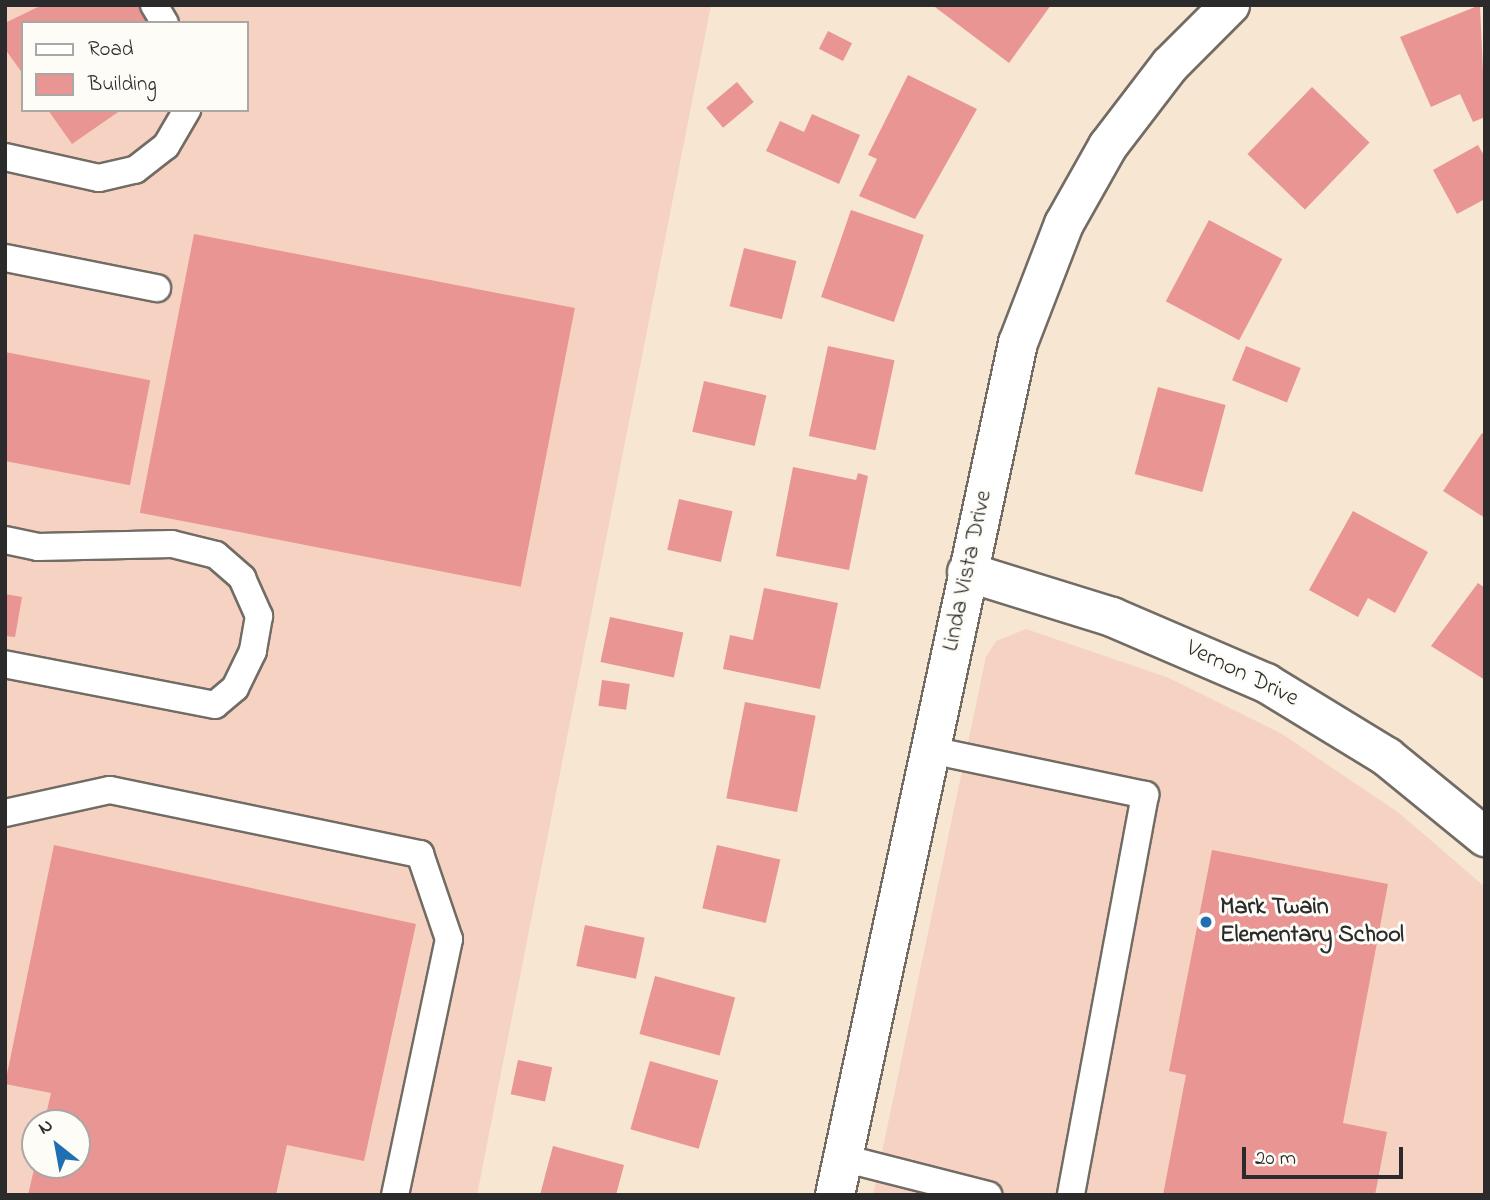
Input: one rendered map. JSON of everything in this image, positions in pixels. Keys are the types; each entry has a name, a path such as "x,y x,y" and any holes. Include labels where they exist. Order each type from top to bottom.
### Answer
{"street":[{"name":"Linda Vista Drive","path":"835,1195 1018,342 1064,225 1125,121 1230,5"},
{"name":"Vernon Drive","path":"967,572 1112,617 1266,683 1387,757 1485,837"}],"lane":[{"path":"154,5 165,21"},
{"path":"5,157 99,178 135,170 166,146 186,112"},
{"path":"5,258 158,288"},
{"path":"5,540 38,547 172,544 216,555 242,578 259,615 253,651 235,688 215,705 5,664"},
{"path":"930,750 1145,795 1071,1195"},
{"path":"5,813 110,790 420,853 449,939 395,1195"},
{"path":"842,1157 988,1195"}],"shaded area":[{"path":"5,5 711,5 477,1195 5,1195"},
{"name":"Mark Twain Elementary School","path":"1026,629 1169,678 1282,734 1399,813 1485,887 1485,1195 873,1195 986,657 996,641"}],"building":[{"path":"42,5 138,5 149,21 21,21 21,71 5,49 5,23"},
{"path":"937,5 1051,5 1009,63 935,7"},
{"path":"1480,5 1485,117 1473,122 1460,94 1431,107 1400,37"},
{"path":"828,31 852,43 843,61 819,49"},
{"path":"908,75 977,109 915,219 859,196 877,159 868,155"},
{"path":"737,82 754,102 723,128 706,108"},
{"path":"1312,87 1370,143 1305,209 1247,154"},
{"path":"49,112 118,112 72,144"},
{"path":"812,114 860,135 839,184 766,151 780,121 804,132"},
{"path":"1478,145 1485,157 1485,199 1457,214 1433,170"},
{"path":"851,210 924,235 894,322 821,297"},
{"path":"1209,220 1282,259 1239,340 1166,301"},
{"path":"194,234 575,308 521,587 140,513"},
{"path":"744,248 796,261 782,319 729,306"},
{"path":"828,346 895,360 875,450 809,436"},
{"path":"1246,346 1301,368 1287,402 1232,380"},
{"path":"5,352 150,380 130,485 5,461"},
{"path":"704,381 766,395 755,446 692,432"},
{"path":"1158,387 1226,405 1202,492 1135,474"},
{"path":"1482,433 1485,435 1485,518 1443,491"},
{"path":"793,467 856,480 858,473 868,476 849,570 776,556"},
{"path":"679,499 733,511 721,562 667,550"},
{"path":"1353,511 1428,552 1395,613 1368,598 1358,617 1309,590"},
{"path":"1478,583 1485,588 1485,680 1431,646"},
{"path":"764,588 838,603 820,689 723,669 730,635 753,640"},
{"path":"5,594 22,597 15,637 5,636"},
{"path":"610,617 683,633 674,678 600,662"},
{"path":"602,680 630,684 626,710 598,706"},
{"path":"745,702 816,716 797,812 726,798"},
{"path":"54,845 416,924 364,1161 287,1145 276,1195 28,1195 32,1179 91,1179 91,1109 47,1109 51,1093 5,1084"},
{"path":"717,845 780,860 766,923 702,908"},
{"path":"1212,850 1388,884 1343,1123 1387,1132 1375,1195 1163,1195 1186,1075 1169,1071"},
{"path":"585,925 645,938 636,979 576,966"},
{"path":"655,976 735,997 720,1055 639,1034"},
{"path":"518,1060 552,1067 545,1102 511,1094"},
{"path":"650,1061 718,1081 699,1149 630,1129"},
{"path":"553,1146 624,1165 616,1195 540,1195"}],"place":[{"name":"Mark Twain Elementary School","path":"1206,922"}]}
